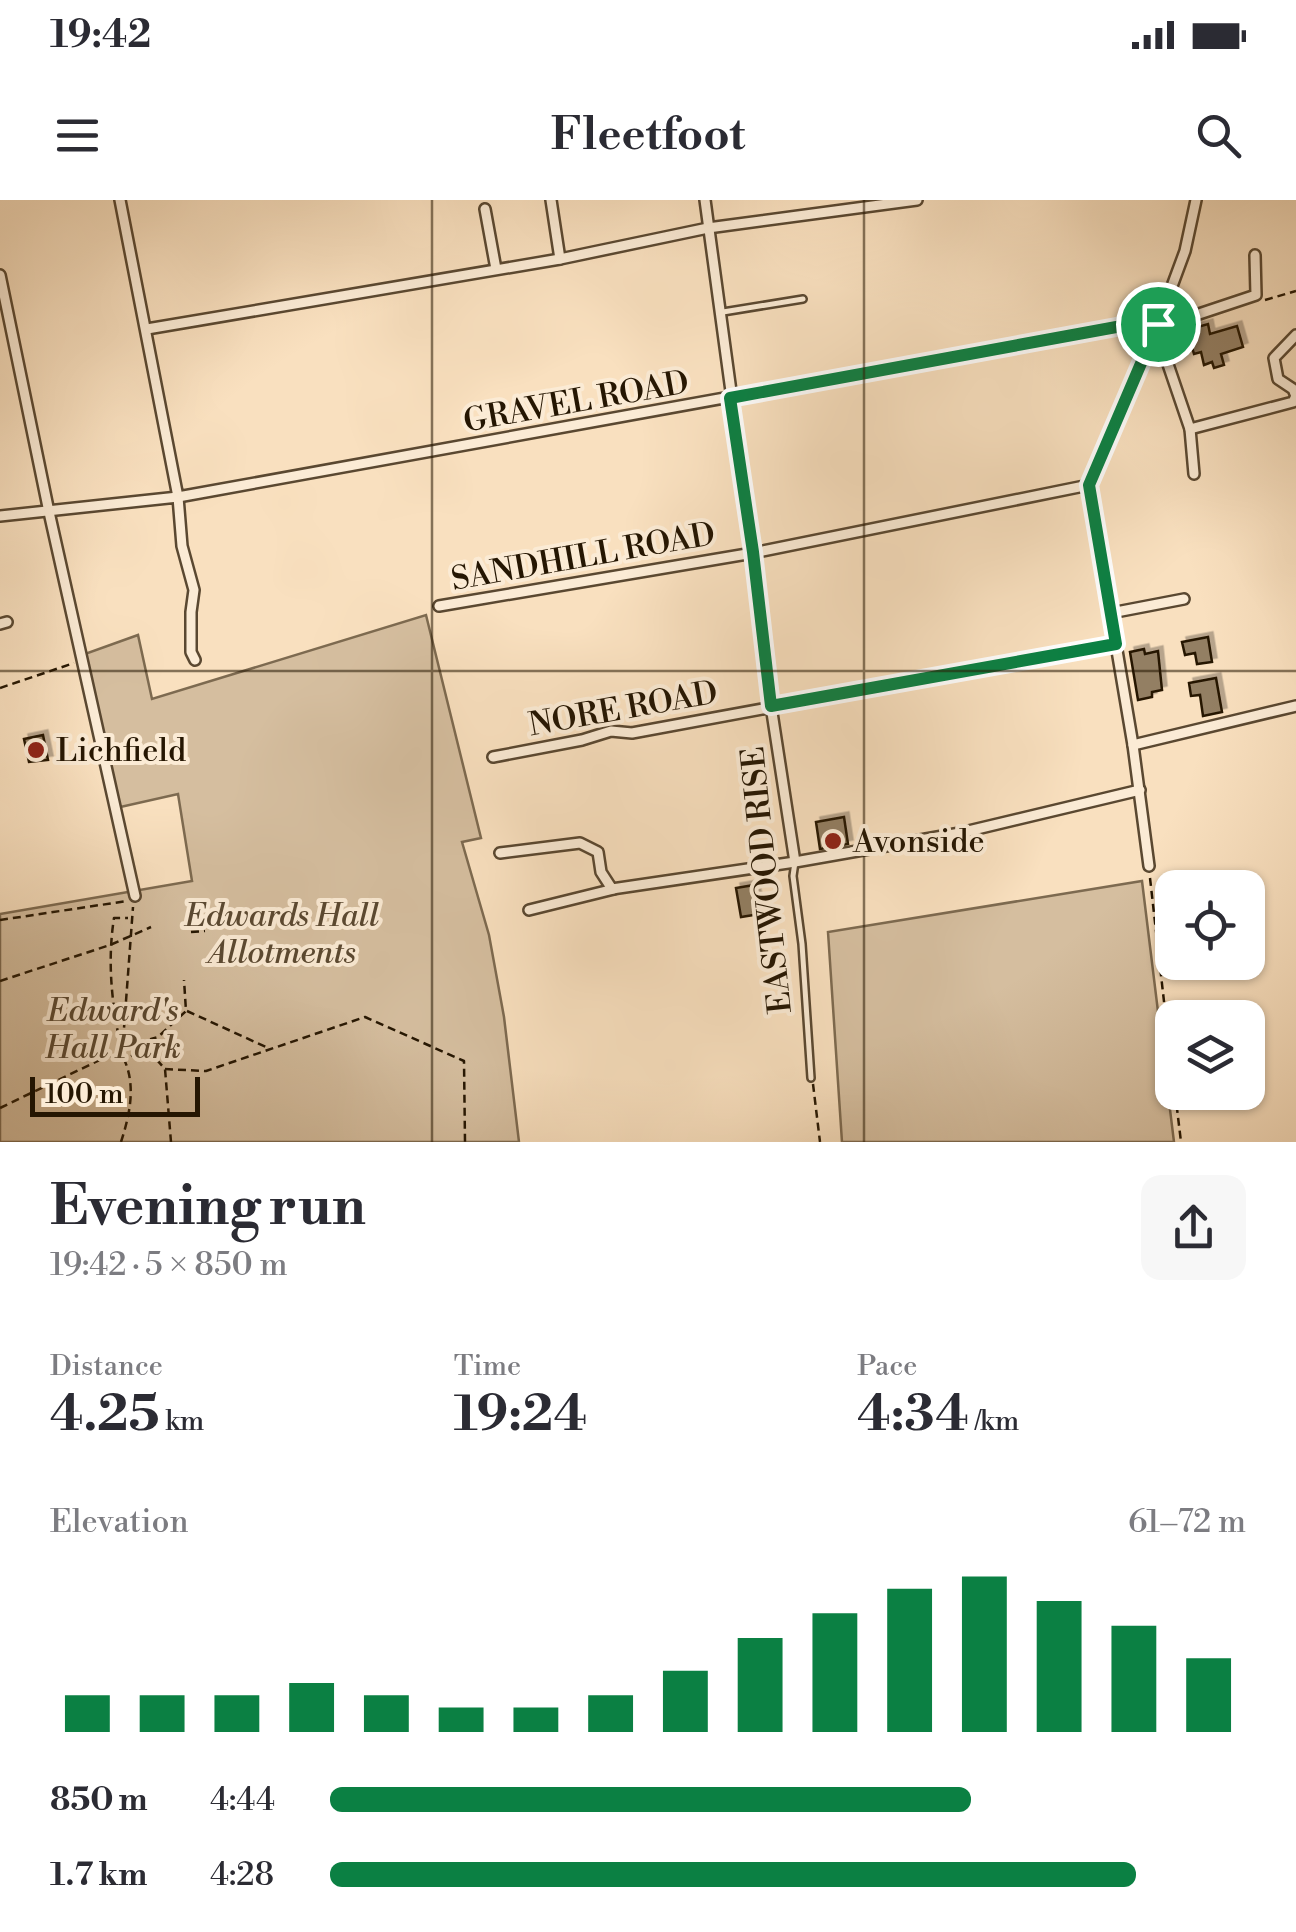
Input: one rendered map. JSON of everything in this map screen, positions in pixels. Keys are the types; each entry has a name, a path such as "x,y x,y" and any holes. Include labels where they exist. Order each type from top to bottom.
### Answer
{"street":[{"path":"120,200 178,497 182,546 194,586 194,660"},
{"path":"551,200 560,259"},
{"name":"EASTWOOD RISE","path":"705,200 795,862"},
{"path":"146,329 560,259 708,228 917,200"},
{"path":"1149,866 1133,745 1089,485 1158,324 1185,250 1196,200"},
{"path":"485,209 496,270"},
{"name":"GRAVEL ROAD","path":"0,516 178,497 1178,321 1256,296 1255,255"},
{"path":"0,276 135,896"},
{"path":"1158,324 1190,429 1194,474"},
{"path":"1190,429 1293,402 1293,389 1278,379 1274,358 1296,336"},
{"name":"SANDHILL ROAD","path":"440,606 753,552 1089,485"},
{"path":"1111,613 1184,599"},
{"name":"NORE ROAD","path":"493,757 582,740 611,730 632,733 1116,644"},
{"path":"1133,745 1296,706"},
{"path":"529,910 614,889 960,833 1140,790"},
{"path":"500,853 580,843 598,852 602,872 614,889"}],"lane":[{"path":"720,312 803,299"},
{"name":"EASTWOOD RISE","path":"795,862 793,876 811,1078"}],"path":[{"path":"0,688 83,660"},
{"path":"1149,866 1164,1000"},
{"path":"122,1055 135,896"},
{"path":"0,920 120,902"},
{"path":"121,1142 130,1111 129,1068 122,1055 110,982 110,945 114,918 132,918"},
{"path":"0,981 151,928"},
{"path":"192,932 205,930"},
{"path":"184,980 186,1011"},
{"path":"0,1108 108,1056 129,1057 147,1049 150,1039 158,1037 186,1011"},
{"path":"186,1011 268,1048"},
{"path":"165,1069 206,1071 364,1018 464,1061 465,1142"},
{"path":"147,1049 165,1069 171,1142"},
{"path":"811,1078 820,1142"},
{"path":"1177,1110 1180,1142"}],"green space":[{"path":"426,615 481,838 462,842 489,935 504,1017 519,1142 0,1142 0,914 192,881 178,794 116,808 82,655 138,635 152,699"},
{"path":"1142,881 1157,1000 1155,1110 1170,1110 1174,1142 842,1142 828,932"}],"building":[{"path":"1208,324 1210,334 1237,326 1243,347 1221,354 1224,365 1214,368 1212,362 1204,365 1201,352 1194,354 1187,330"},
{"path":"1208,637 1212,662 1197,664 1195,653 1185,655 1182,642"},
{"path":"1144,649 1145,654 1158,651 1162,690 1138,700 1130,652"},
{"path":"1216,678 1222,712 1203,716 1200,695 1191,696 1189,683"},
{"name":"Lichfield","path":"43,735 48,760 29,762 24,739"},
{"path":"844,817 848,844 820,849 816,822"},
{"path":"754,885 760,914 741,917 736,888"}],"place":[{"name":"Lichfield","path":"36,750"},
{"name":"Avonside","path":"833,841"}],"route":[{"path":"1160,319 1158,324 1089,485 1116,644 771,706 730,398 1160,319"}],"park label":[{"name":"Edwards Hall Allotments","path":"282,934"},
{"name":"Edward's Hall Park","path":"113,1028"}]}
